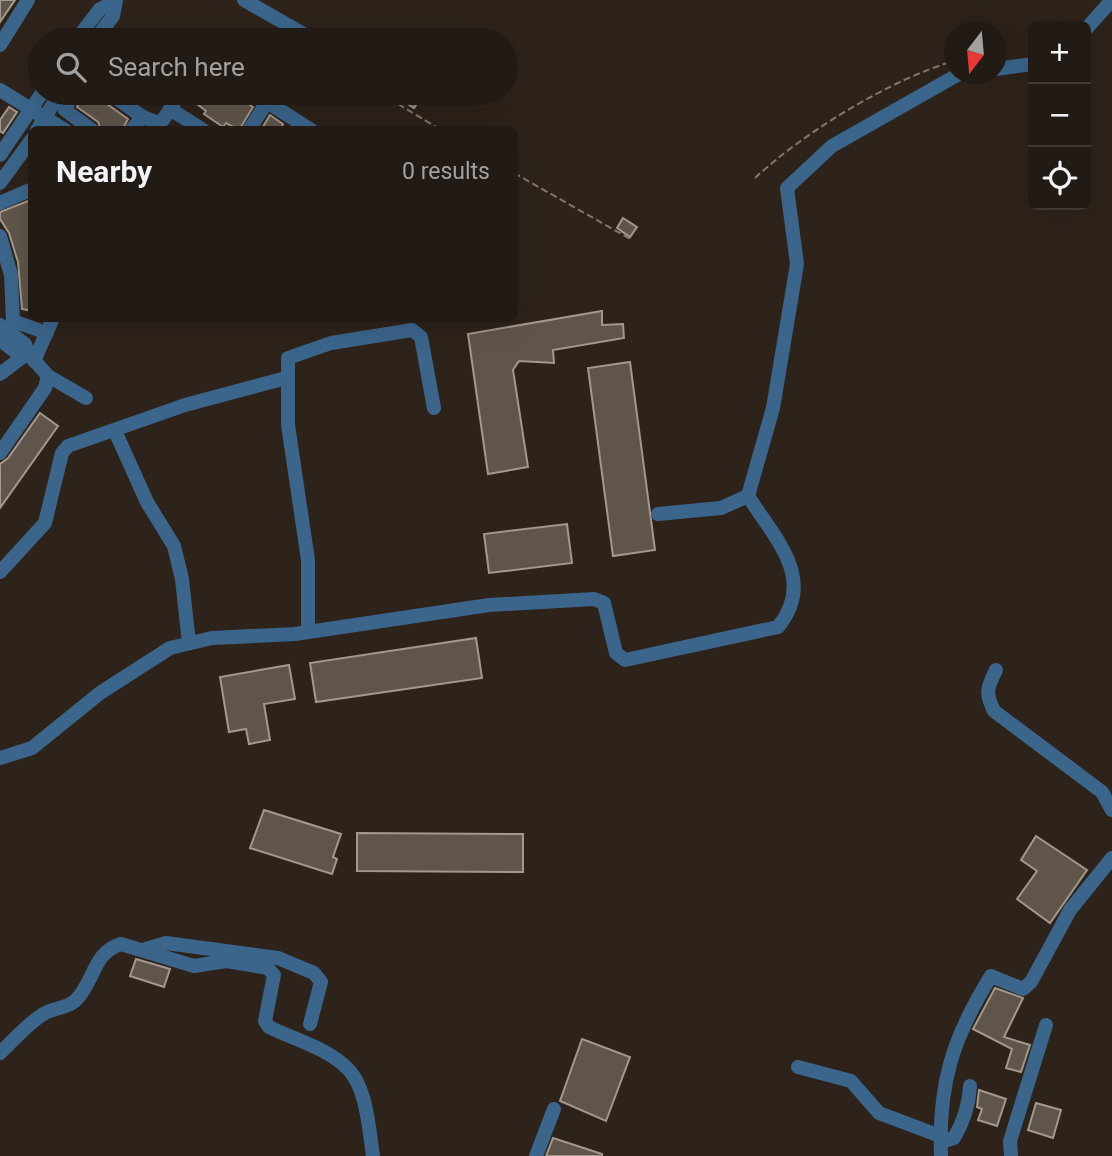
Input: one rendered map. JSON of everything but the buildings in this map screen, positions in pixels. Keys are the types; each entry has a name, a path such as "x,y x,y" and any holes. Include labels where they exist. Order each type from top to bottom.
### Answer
{"street":[{"path":"0,45 28,0"},
{"path":"244,0 293,28"},
{"path":"1091,23 1112,0"},
{"path":"85,28 100,9 115,1"},
{"path":"104,28 113,16 115,1"},
{"path":"1007,68 1028,65"},
{"path":"0,81 28,102"},
{"path":"0,758 32,748 136,668 170,648 212,638 308,632 489,605 594,598 604,603 616,653 625,660 778,627 787,616 796,594 791,564 748,496 773,408 797,264 787,188 832,146 944,83"},
{"path":"0,90 23,106 35,110"},
{"path":"30,105 59,126"},
{"path":"0,155 37,105"},
{"path":"35,110 42,105"},
{"path":"67,105 65,110 87,126"},
{"path":"126,105 156,122 163,120 172,105"},
{"path":"252,126 265,105"},
{"path":"272,105 305,126"},
{"path":"170,109 197,126"},
{"path":"35,110 37,126"},
{"path":"133,126 137,119 143,117"},
{"path":"0,183 28,144"},
{"path":"0,203 28,191"},
{"path":"0,236 11,275 13,321 47,333"},
{"path":"2,369 31,357 47,333 51,322"},
{"path":"0,325 25,344 31,357 48,376 86,398"},
{"path":"308,632 307,561 292,469 286,377 288,358 331,343 412,330 421,337 434,408"},
{"path":"0,340 17,353 31,357"},
{"path":"0,453 6,434 45,388 48,376"},
{"path":"0,572 45,523 62,453 68,446 186,405 286,377"},
{"path":"115,431 147,502 174,546 182,579 189,643"},
{"path":"658,514 720,508 748,496"},
{"path":"996,670 986,695 994,711 1102,792 1112,810"},
{"path":"941,1145 944,1083 957,1037 979,996 992,976 1023,989 1031,982 1070,910 1112,858"},
{"path":"146,949 166,943 278,958 314,973 321,982 310,1024"},
{"path":"0,1053 46,1013 73,1003 87,988 95,964 110,947 121,944 146,949 194,966 226,961 272,970 274,975 265,1021 269,1027 335,1059 350,1071 369,1125 373,1156"},
{"path":"1011,1156 1010,1141 1046,1025"},
{"path":"798,1067 850,1081 879,1113 941,1145"},
{"path":"941,1145 954,1138 962,1125 970,1086"},
{"path":"536,1156 554,1109"}],"path":[{"path":"755,178 778,157 879,93 917,74 944,65"},
{"path":"400,105 435,126"},
{"path":"518,175 632,240"}]}
